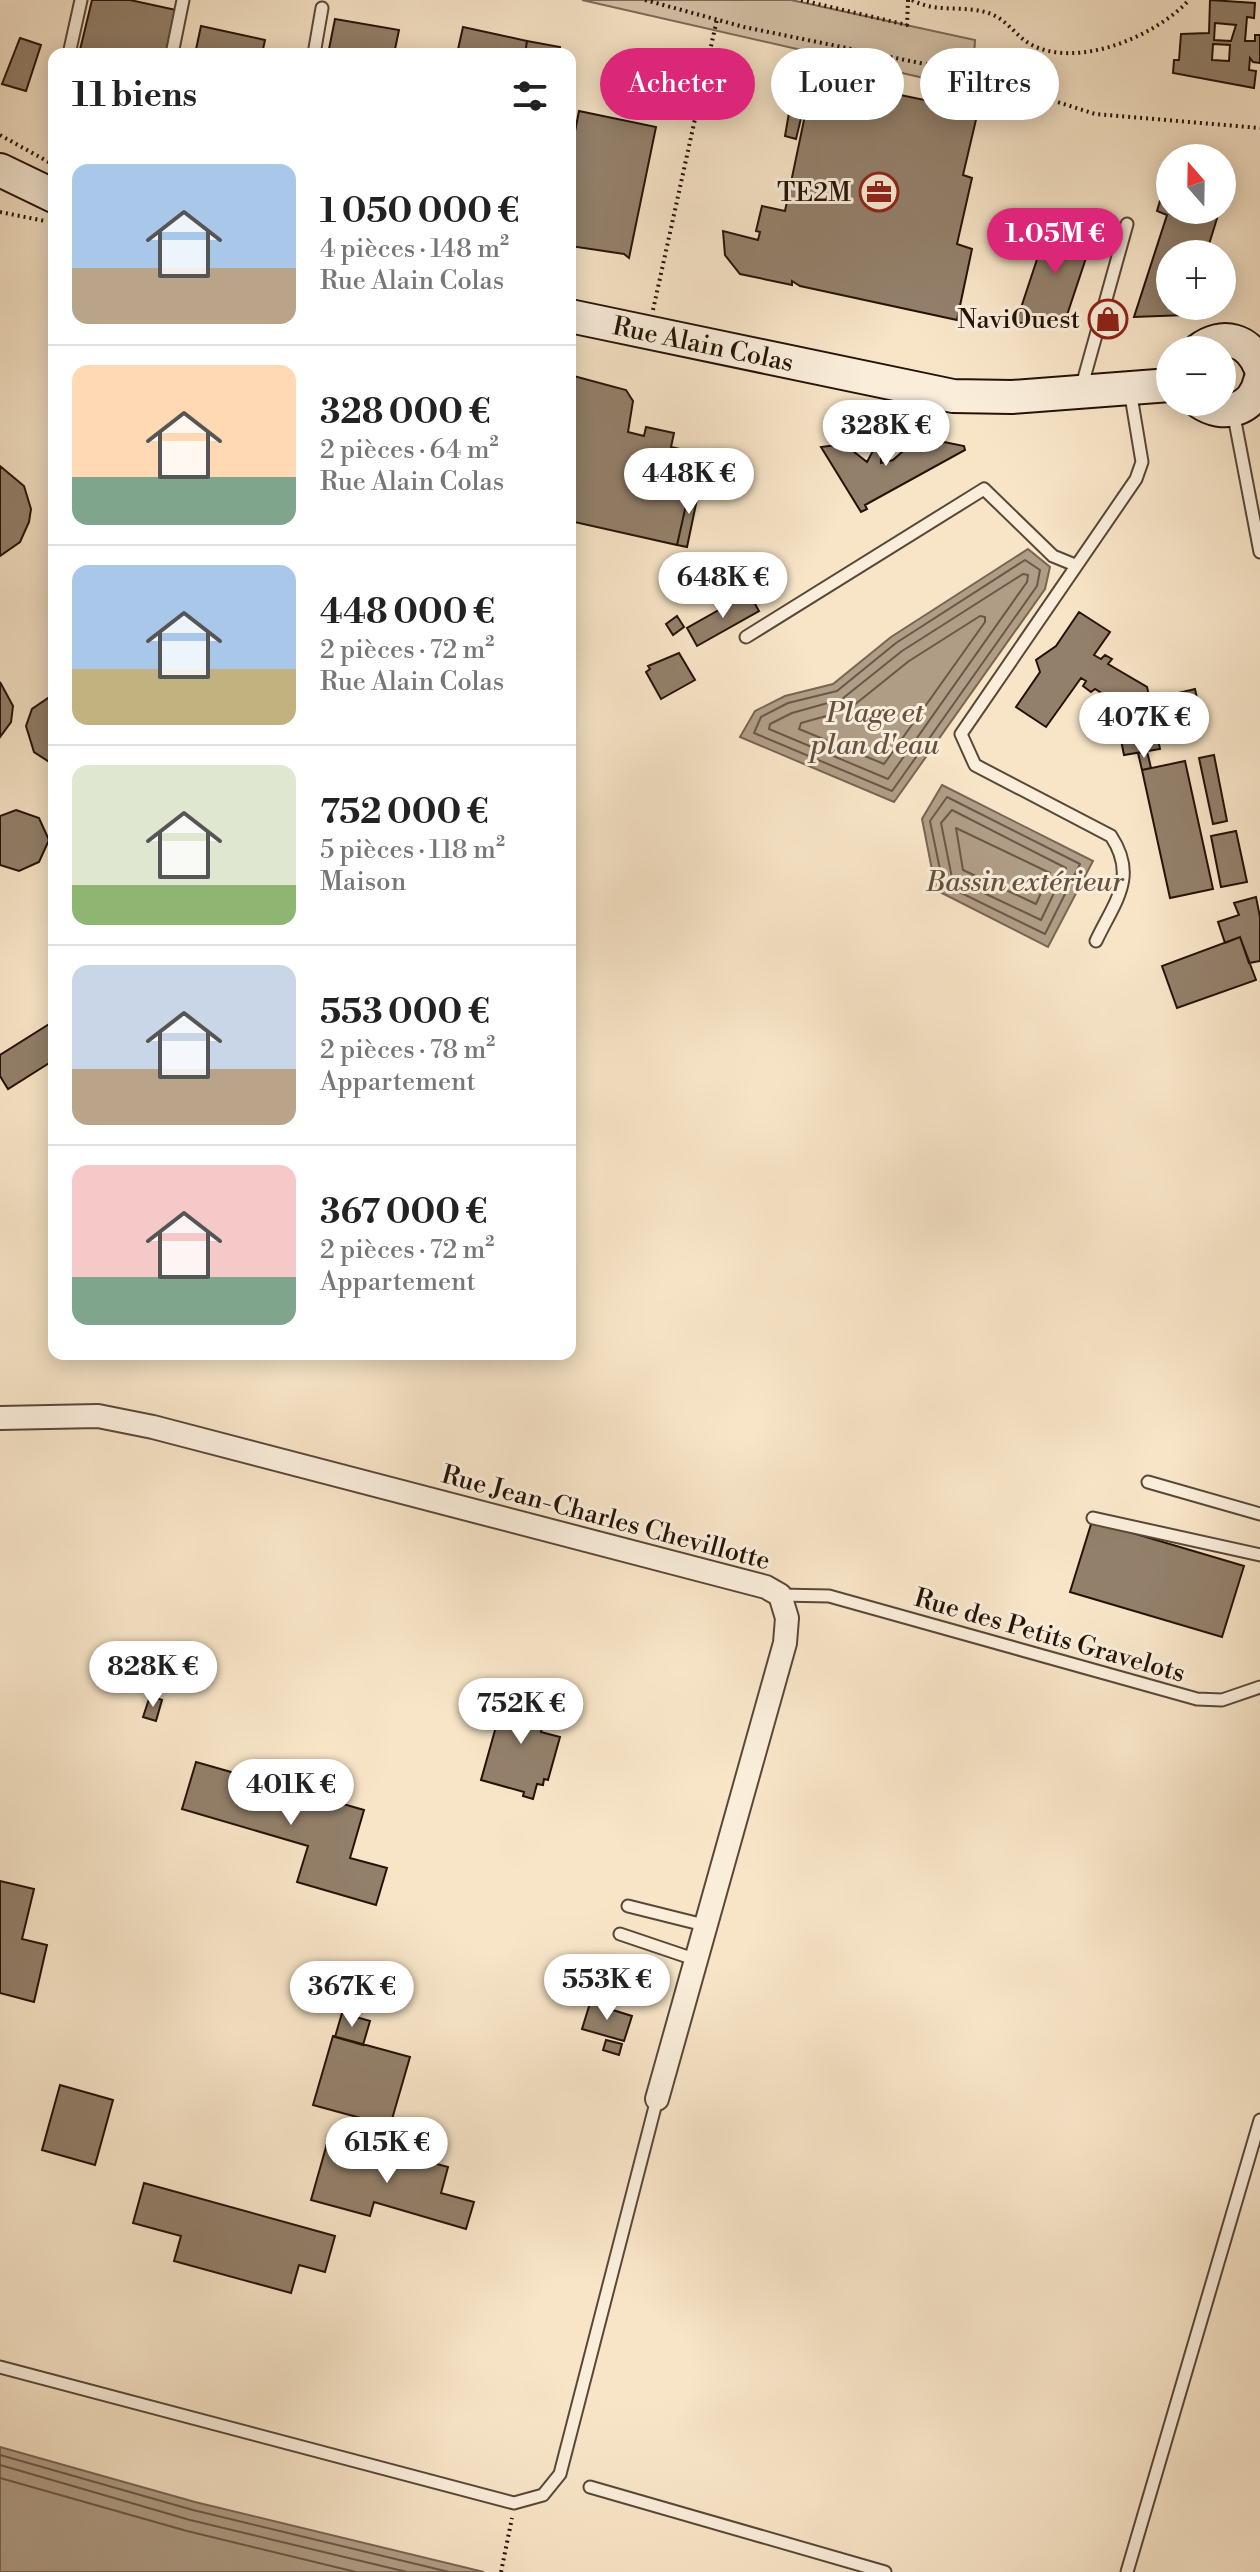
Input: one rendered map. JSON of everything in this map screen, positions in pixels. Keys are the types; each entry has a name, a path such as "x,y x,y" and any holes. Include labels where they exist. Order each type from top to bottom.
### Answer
{"street":[{"path":"0,170 48,195"},
{"path":"0,192 48,197"},
{"name":"Rue Alain Colas","path":"576,316 647,317 953,396 1079,394 1156,387"},
{"path":"1236,341 1254,354 1260,367"},
{"path":"1236,408 1252,399 1260,381"},
{"name":"Rue Jean-Charles Chevillotte","path":"0,1418 98,1416 153,1427 735,1579 780,1595 787,1618 785,1643 657,2099"}],"lane":[{"path":"70,48 81,0"},
{"path":"173,48 183,0"},
{"path":"315,48 322,8"},
{"path":"1079,394 1127,224"},
{"path":"1096,941 1126,877 1123,854 1111,836 975,765 961,734 1136,479 1142,462 1130,390"},
{"path":"1233,416 1260,552"},
{"path":"746,637 984,489 1053,556 1075,565"},
{"path":"1148,1482 1260,1514"},
{"path":"1093,1518 1260,1555"},
{"name":"Rue des Petits Gravelots","path":"780,1595 829,1596 1197,1699 1222,1700 1260,1687"},
{"path":"628,1906 704,1925"},
{"path":"620,1934 694,1959"},
{"path":"0,2367 514,2503 543,2495 560,2474 657,2099"},
{"path":"1127,2572 1260,2120"},
{"path":"590,2487 885,2572"}],"path":[{"path":"645,0 717,19 964,72 1095,114 1260,128"},
{"path":"679,0 679,8"},
{"path":"801,0 907,25 910,0 935,8 989,13 1029,44 1046,50 1091,51 1129,42 1154,28 1189,0"},
{"path":"647,317 717,19"},
{"path":"0,135 48,162"},
{"path":"0,212 48,222"},
{"path":"501,2572 514,2503"}],"shaded area":[{"path":"582,0 791,0 975,40 975,48 920,48 920,77 904,73 904,48 792,48"}],"water":[{"name":"Plage et plan d'eau","path":"1028,549 1050,567 1045,589 894,802 740,737 755,711 785,696 833,684 891,637"},
{"name":"Bassin extérieur","path":"942,785 1093,861 1048,947 936,890 922,819"},
{"path":"0,2447 195,2502 484,2572 0,2572"}],"building":[{"path":"92,0 130,0 176,10 167,48 80,48"},
{"path":"1210,0 1255,3 1254,18 1247,17 1245,41 1255,41 1255,35 1260,35 1260,63 1250,58 1249,70 1256,71 1254,88 1173,73 1174,60 1179,60 1181,34 1209,33","holes":["1215,23 1236,25 1231,41 1214,40","1213,44 1230,45 1229,61 1212,60"]},
{"path":"335,19 399,30 395,48 329,48"},
{"path":"201,26 265,40 263,48 196,48"},
{"path":"463,27 527,41 526,48 458,48"},
{"path":"20,38 41,45 26,91 2,84"},
{"path":"527,41 560,47 560,48 526,48"},
{"name":"TE2M","path":"904,96 920,99 920,120 976,120 963,175 972,178 957,244 972,249 957,320 800,286 792,281 792,285 740,274 725,255 723,231 758,240 760,232 756,231 762,206 785,211 804,120 904,120"},
{"path":"579,111 600,115 600,120 622,120 656,127 629,258 624,254 576,247 576,126"},
{"path":"788,120 801,120 796,139 785,136"},
{"path":"1049,223 1093,237 1065,321 1016,323"},
{"path":"1164,224 1215,224 1210,240 1159,240"},
{"path":"1156,249 1156,316 1134,317"},
{"path":"576,377 626,390 633,401 628,432 644,436 646,427 674,433 671,447 750,465 742,495 691,483 677,545 576,522"},
{"path":"881,436 881,463 893,460 912,443 944,442 964,446 965,450 865,505 867,509 861,512 821,447 844,444 867,462"},
{"path":"0,466 24,486 31,509 20,542 0,556"},
{"path":"691,483 700,485 687,547 677,545"},
{"path":"749,593 759,611 697,646 687,628"},
{"path":"1079,612 1110,632 1094,655 1112,659 1108,664 1147,687 1150,700 1195,689 1202,721 1170,727 1166,707 1152,711 1160,749 1124,755 1115,710 1096,698 1100,692 1095,689 1091,692 1083,686 1086,681 1081,678 1046,727 1016,707 1040,672 1036,660 1056,646"},
{"path":"677,616 684,627 673,635 666,624"},
{"path":"679,653 695,680 661,699 646,672 650,669 648,666"},
{"path":"0,682 13,706 11,722 0,737"},
{"path":"48,698 48,761 34,752 26,726 32,709"},
{"path":"1147,751 1151,768 1142,770 1138,753"},
{"path":"1214,755 1227,821 1213,824 1199,758"},
{"path":"1185,761 1213,889 1170,898 1142,770"},
{"path":"16,810 39,818 48,842 39,862 19,871 0,865 0,816"},
{"path":"1236,831 1247,882 1221,887 1211,836"},
{"path":"1256,897 1260,917 1260,961 1249,963 1240,937 1225,943 1218,922 1239,915 1234,903"},
{"path":"1240,937 1256,980 1177,1008 1162,966"},
{"path":"48,1025 48,1064 8,1089 0,1076 0,1055"},
{"path":"1092,1521 1244,1566 1222,1637 1070,1592"},
{"path":"506,1691 549,1703 541,1732 560,1737 548,1780 544,1779 543,1785 537,1784 533,1799 523,1796 524,1792 481,1780"},
{"path":"150,1696 162,1700 156,1721 143,1717"},
{"path":"196,1762 364,1810 350,1858 387,1868 376,1905 297,1882 308,1846 182,1809"},
{"path":"0,1881 34,1889 22,1939 47,1945 34,2002 0,1993"},
{"path":"590,2003 632,2016 624,2041 582,2029"},
{"path":"342,2013 370,2021 363,2045 335,2037"},
{"path":"333,2036 410,2057 390,2126 313,2105"},
{"path":"606,2040 622,2044 619,2055 603,2050"},
{"path":"60,2085 113,2100 95,2165 42,2150"},
{"path":"328,2140 391,2157 392,2152 448,2167 441,2193 474,2202 466,2229 374,2202 370,2216 311,2200"},
{"path":"144,2183 335,2236 325,2272 299,2265 291,2293 174,2261 181,2236 133,2223"}],"place":[{"name":"TE2M","path":"879,192"},
{"name":"NaviOuest","path":"1108,319"}]}
